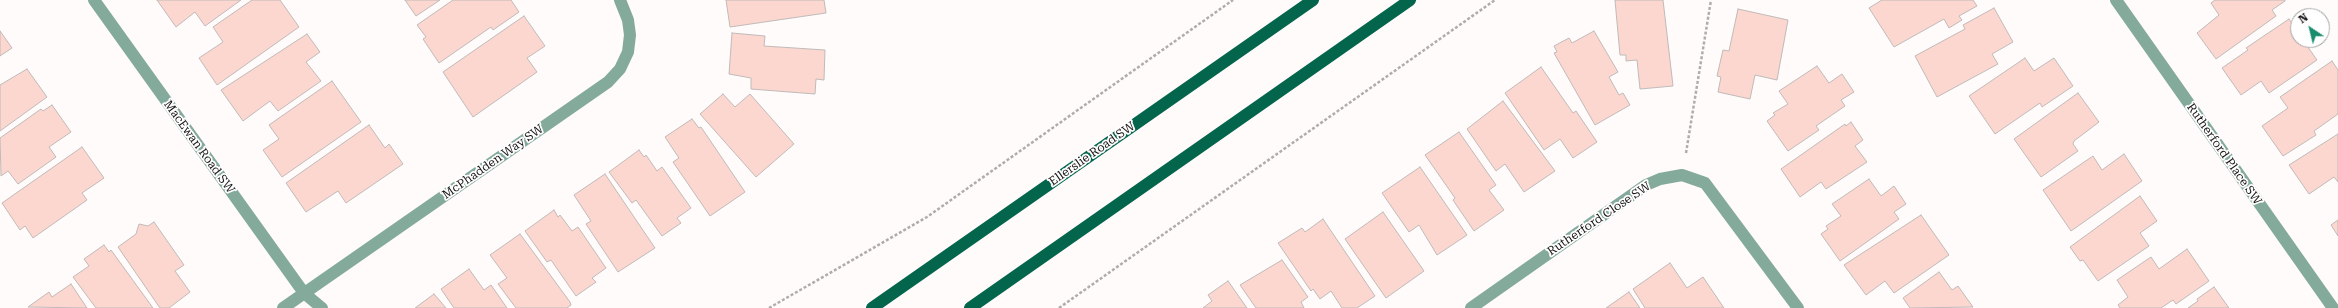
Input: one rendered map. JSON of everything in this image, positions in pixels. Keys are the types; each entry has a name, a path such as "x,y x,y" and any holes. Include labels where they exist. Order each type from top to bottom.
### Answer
{"main road":[{"name":"Ellerslie Road SW","path":"872,308 1313,0"},
{"path":"970,308 1410,0"}],"street":[{"name":"MacEwan Road SW","path":"94,0 304,293 322,308"},
{"name":"McPhadden Way SW","path":"283,308 608,82 620,69 628,52 630,35 628,20 620,0"},
{"name":"Rutherford Place SW","path":"2116,0 2333,308"},
{"name":"Rutherford Close SW","path":"1472,308 1646,185 1660,179 1682,175 1706,183 1798,308"},
{"name":"MacEwan Road SW","path":"304,293 308,308"}],"path":[{"path":"769,308 926,217 1233,0"},
{"path":"1060,308 1494,0"},
{"path":"1682,175 1710,0"}],"building":[{"path":"157,0 241,0 205,26 195,12 176,27"},
{"path":"252,0 280,0 299,27 217,85 199,58 223,42 213,27"},
{"path":"405,0 440,0 416,16"},
{"path":"453,0 511,0 519,12 493,30 491,27 439,63 423,39 426,37 417,25"},
{"path":"726,0 824,0 826,13 730,27"},
{"path":"1615,0 1663,0 1673,86 1640,89 1637,60 1626,61 1626,55 1620,55"},
{"path":"1882,0 1973,0 1977,6 1959,16 1962,20 1949,28 1944,19 1894,47 1869,8"},
{"path":"2215,0 2285,1 2272,10 2276,16 2216,59 2197,33 2219,15 2211,3"},
{"path":"1994,8 2013,42 1992,54 1998,64 1937,97 1915,56 1965,29 1963,25"},
{"path":"1738,9 1788,20 1777,80 1755,75 1750,99 1718,92 1721,77 1717,76 1723,50 1729,51"},
{"path":"524,16 545,46 527,58 537,72 473,117 443,72"},
{"path":"2289,19 2290,48 2309,48 2317,60 2269,93 2261,81 2241,95 2222,68 2248,50 2246,48"},
{"path":"0,31 12,48 0,56"},
{"path":"1594,31 1618,72 1609,77 1619,95 1623,93 1630,105 1595,125 1554,53 1557,52 1554,46 1569,38 1572,43"},
{"path":"732,33 765,36 764,46 825,50 824,80 816,79 815,94 751,89 751,78 729,74"},
{"path":"307,34 320,52 306,62 321,81 278,111 270,101 243,121 221,90"},
{"path":"2025,58 2034,71 2054,58 2073,86 2042,107 2040,103 1995,134 1969,96"},
{"path":"2332,61 2338,70 2338,114 2314,131 2316,135 2283,156 2262,126 2288,108 2280,97"},
{"path":"1817,66 1829,83 1842,74 1854,92 1841,100 1845,106 1816,126 1819,130 1788,151 1767,121 1775,115 1773,113 1788,104 1779,91"},
{"path":"1541,67 1573,113 1576,111 1597,142 1573,158 1560,139 1544,150 1505,93"},
{"path":"27,69 47,97 0,131 0,85"},
{"path":"332,81 361,122 282,177 263,150 279,139 269,125"},
{"path":"2078,93 2099,122 2074,141 2073,144 2078,151 2041,177 2014,139"},
{"path":"723,94 735,107 750,94 794,144 756,177 700,114"},
{"path":"1503,101 1555,171 1524,192 1505,164 1496,171 1467,129"},
{"path":"52,105 71,132 49,147 56,157 18,184 8,171 1,176 0,138 41,109 43,111"},
{"path":"692,119 699,128 701,127 745,192 710,216 673,162 679,158 665,137"},
{"path":"1851,122 1863,140 1855,146 1867,162 1826,189 1821,182 1800,197 1781,169 1845,124 1846,126"},
{"path":"369,125 385,148 389,144 403,164 346,203 338,191 306,212 286,183"},
{"path":"1459,132 1496,185 1489,190 1504,210 1474,231 1453,200 1455,198 1425,155"},
{"path":"2338,134 2338,182 2334,177 2309,194 2289,165"},
{"path":"82,147 104,178 82,193 87,200 33,238 25,226 20,230 2,203"},
{"path":"639,150 644,157 646,155 657,171 662,167 691,208 677,218 681,223 662,236 636,200 632,203 609,172"},
{"path":"2124,154 2142,181 2071,231 2043,190 2093,156 2102,170"},
{"path":"1420,167 1467,235 1437,255 1419,225 1409,232 1382,193"},
{"path":"605,174 655,248 618,272 586,224 591,221 574,195"},
{"path":"1869,179 1881,196 1894,186 1906,204 1894,212 1899,219 1840,261 1821,234 1828,229 1826,226 1841,216 1832,204"},
{"path":"2140,196 2157,221 2140,233 2149,246 2098,281 2083,260 2080,261 2070,247"},
{"path":"554,210 558,217 560,215 572,231 578,227 606,268 592,278 596,282 576,296 551,260 547,262 525,231"},
{"path":"1383,212 1424,271 1386,298 1345,239"},
{"path":"1921,215 1949,255 1894,293 1885,281 1866,295 1844,265"},
{"path":"1323,219 1375,296 1357,308 1342,308 1331,291 1320,299 1313,289 1311,291 1278,243 1302,228 1305,232"},
{"path":"2338,220 2338,236 2331,225"},
{"path":"154,222 184,265 175,271 190,292 169,308 160,308 118,247 136,234 139,224 148,226"},
{"path":"520,234 570,302 571,305 567,308 516,308 498,284 507,278 490,255"},
{"path":"104,245 109,252 111,250 153,308 96,308 73,277 89,266 84,259"},
{"path":"2187,249 2209,281 2176,304 2173,300 2161,308 2120,308 2118,305 2128,297 2117,280 2151,257 2159,269"},
{"path":"1282,260 1308,297 1301,302 1304,308 1256,308 1240,285"},
{"path":"1670,263 1687,288 1703,277 1724,308 1645,308 1633,289"},
{"path":"469,269 484,290 491,285 507,308 454,308 441,289"},
{"path":"1939,272 1952,290 1958,286 1973,307 1910,308 1903,298"},
{"path":"1228,281 1247,308 1203,308 1212,301 1208,295"},
{"path":"71,284 87,308 28,307 49,292 52,297"},
{"path":"2214,287 2229,308 2188,308 2198,301 2197,299"},
{"path":"1629,292 1640,308 1606,308"},
{"path":"434,294 446,308 415,308"}]}
